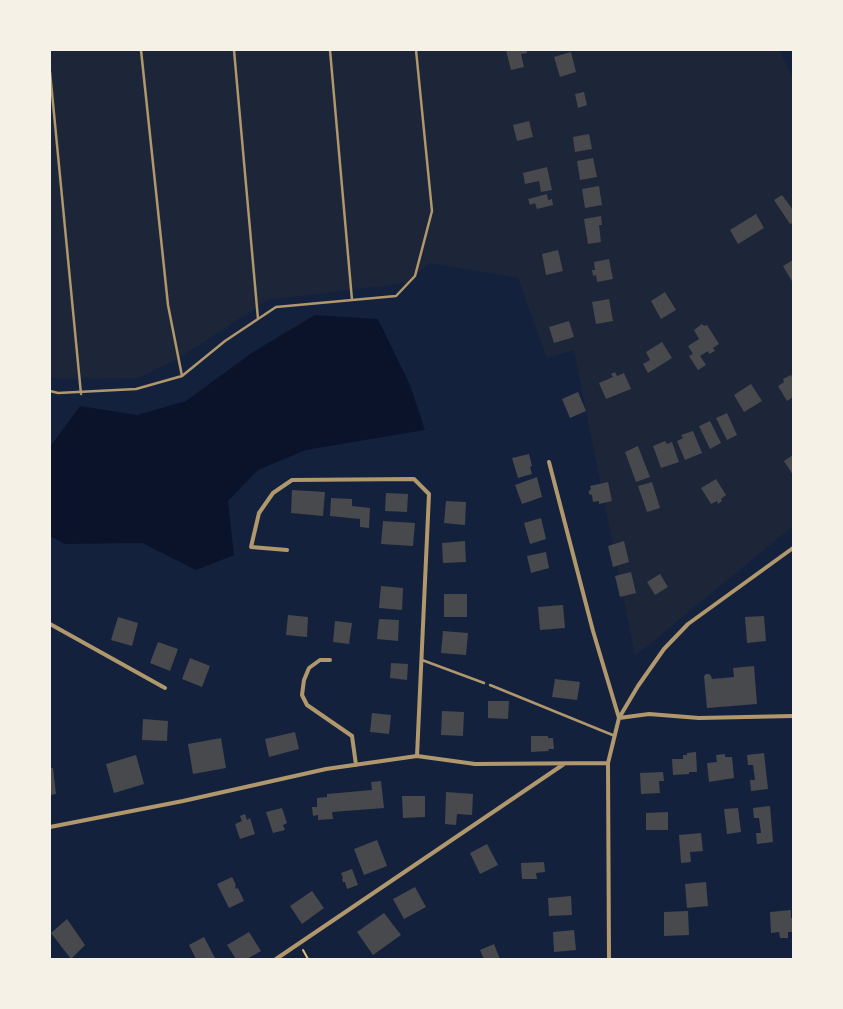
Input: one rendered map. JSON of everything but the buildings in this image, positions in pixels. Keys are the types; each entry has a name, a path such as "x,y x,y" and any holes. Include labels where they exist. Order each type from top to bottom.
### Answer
{"street":[{"path":"549,462 593,631 619,718"},
{"path":"287,550 251,547 259,513 273,493 292,480 414,480 429,494 417,756"},
{"path":"609,959 608,763 619,718 638,686 664,649 688,624 793,548"},
{"path":"50,624 165,688"},
{"path":"330,660 320,660 309,668 304,680 302,695 307,705 352,736 356,765"},
{"path":"619,718 649,714 699,718 793,716"},
{"path":"50,827 183,801 326,769 417,756 475,764 608,763"},
{"path":"276,959 565,764"}],"lane":[{"path":"141,50 168,305 182,376"},
{"path":"234,50 258,319"},
{"path":"330,50 352,300"},
{"path":"50,391 58,393 81,393 136,389 182,376 225,341 276,307 396,296 415,276 432,211 416,50"},
{"path":"50,72 81,393"},
{"path":"421,660 484,683"},
{"path":"490,685 615,736"}],"path":[{"path":"298,943 308,959"}],"shaded area":[{"path":"50,50 779,50 793,78 793,526 635,656 574,350 547,358 518,278 430,263 406,283 268,300 179,358 138,378 60,379 50,377"},
{"path":"315,315 378,319 410,385 425,430 306,450 258,470 228,501 234,555 196,570 142,543 65,544 50,536 50,447 80,406 137,415 186,401 253,352"}]}
